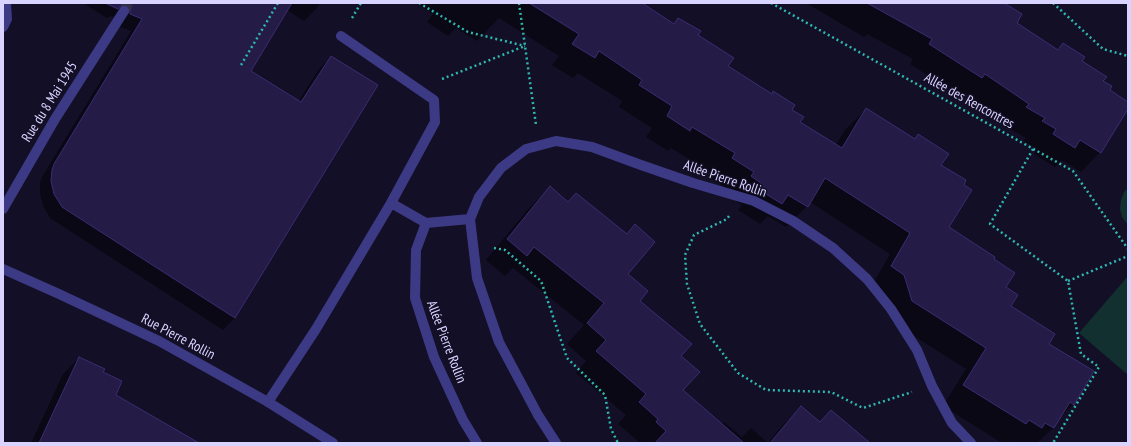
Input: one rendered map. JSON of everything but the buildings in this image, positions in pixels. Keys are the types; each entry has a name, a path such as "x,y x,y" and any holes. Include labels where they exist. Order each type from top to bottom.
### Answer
{"street":[{"path":"3,27 7,19 6,3"},
{"name":"Rue du 8 Mai 1945","path":"3,209 55,119 124,12"},
{"path":"268,402 316,330 391,203 435,122 434,100 341,36"},
{"name":"Allée Pierre Rollin","path":"556,443 538,415 499,342 477,278 470,220 480,197 501,168 526,149 556,141 592,147 693,183 754,201 793,221 833,248 867,279 890,309 917,350 932,386 952,423 971,443"},
{"path":"391,203 426,223 470,220"},
{"name":"Allée Pierre Rollin","path":"426,223 416,250 414,298 434,357 463,420 477,443"},
{"name":"Rue Pierre Rollin","path":"3,269 159,341 268,402 333,443"}],"path":[{"path":"241,65 278,3"},
{"path":"419,3 468,32 525,46"},
{"path":"519,3 539,145"},
{"name":"Allée des Rencontres","path":"771,3 1073,171 1128,249"},
{"path":"1053,3 1103,48 1128,56"},
{"path":"418,89 525,46"},
{"path":"1033,149 990,224 1068,281 1081,354 1099,367 1053,443"},
{"path":"736,196 727,219 694,235 684,255 687,284 700,324 738,373 766,390 831,392 862,408 932,386"},
{"path":"472,244 505,250 541,280 566,358 605,395 611,429 618,443"},
{"path":"1068,281 1128,256"}],"green space":[{"path":"1128,188 1128,225 1122,217 1120,209 1124,192"},
{"path":"1128,276 1128,375 1079,333"}],"tunnel":[{"path":"124,11 129,3"}]}
